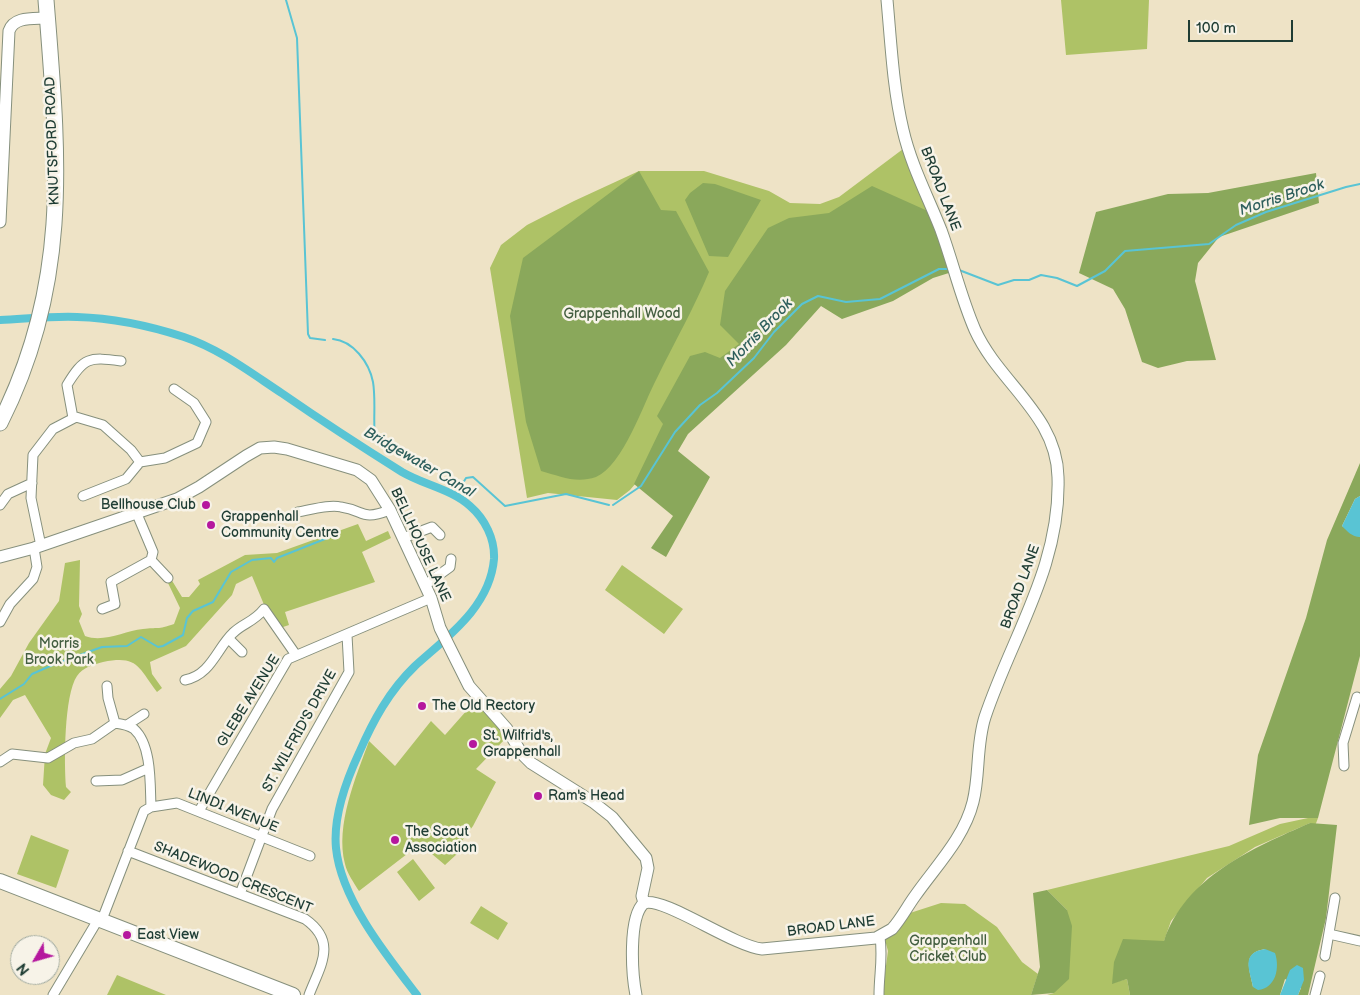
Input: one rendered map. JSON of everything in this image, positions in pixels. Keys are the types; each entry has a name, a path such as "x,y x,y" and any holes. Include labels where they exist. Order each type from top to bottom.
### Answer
{"highway":[{"name":"KNUTSFORD ROAD","path":"0,424 17,388 36,334 43,306 53,243 57,176 46,0"}],"main road":[{"path":"0,881 293,995"}],"street":[{"name":"BROAD LANE","path":"644,903 658,902 727,937 756,948 774,949 880,937 896,924 965,824 974,800 980,740 986,717 1037,593 1051,551 1056,518 1058,470 1051,440 1030,406 980,339 952,260 911,158 903,131 896,92 887,0"},
{"path":"0,222 8,31 11,25 19,20 47,18"},
{"path":"73,418 67,385 80,364 95,357 121,361"},
{"path":"83,496 126,479 140,462 165,458 197,443 206,422 194,403 174,389"},
{"path":"0,622 10,604 33,579 37,567 38,547 31,498 33,455 53,429 76,417 103,425 131,450 140,462"},
{"name":"BELLHOUSE LANE","path":"0,557 38,547 137,514 200,487 253,452 274,447 357,470 372,480 390,510 431,598 461,674 469,686 507,729 522,754 531,763 593,802 612,817 646,858 648,868 642,896 644,903 639,910 636,922 633,970 636,995"},
{"path":"0,505 8,494 32,483"},
{"path":"298,512 341,506 363,516 390,510"},
{"path":"102,609 115,604 111,582 151,560 153,552 137,514"},
{"path":"403,538 432,527 440,535"},
{"path":"425,585 450,567 451,559"},
{"path":"151,560 168,578"},
{"name":"GLEBE AVENUE","path":"199,811 288,660 431,598"},
{"path":"185,680 202,671 215,660 233,633 256,619 264,609 296,656"},
{"name":"ST. WILFRID'S DRIVE","path":"240,894 272,809 349,672 347,635"},
{"path":"229,639 242,652"},
{"path":"107,686 108,698 115,723"},
{"path":"1344,766 1343,743 1357,697"},
{"path":"127,725 144,714"},
{"path":"1349,721 1360,723"},
{"path":"0,762 12,754 48,758 74,743 92,739 115,723 127,725 135,730 147,756 151,807 144,811 103,917 99,920 53,995"},
{"path":"96,781 122,780 149,768"},
{"name":"LINDI AVENUE","path":"151,807 177,803 310,856"},
{"name":"SHADEWOOD CRESCENT","path":"128,851 305,919 317,929 324,943 325,955 309,995"},
{"path":"1325,956 1335,898"},
{"path":"1329,934 1360,941"},
{"path":"879,995 879,979 883,957 880,937"},
{"path":"1315,995 1320,976"}],"green space":[{"path":"1061,0 1149,0 1147,49 1066,55"},
{"name":"Grappenhall Wood","path":"903,149 930,212 819,303 684,427 630,490 617,500 548,493 527,498 490,268 501,245 527,225 639,171 704,171 769,191 790,203 820,204 839,197"},
{"path":"639,171 661,210 676,211 709,272 632,432 615,460 606,471 596,477 582,480 561,477 541,471 526,422 510,316 523,258"},
{"path":"1316,173 1319,203 1219,237 1198,263 1195,281 1216,360 1187,361 1158,368 1142,362 1125,309 1113,289 1079,273 1096,212 1168,194 1208,193"},
{"path":"703,183 715,184 761,200 728,257 709,256 685,200 690,193"},
{"path":"872,186 930,212 952,272 933,278 893,301 842,319 821,306 786,345 688,434 678,451 710,477 666,557 651,548 673,516 634,484 663,424 657,416 690,356 705,352 720,358 739,344 720,325 725,291 768,228 789,218 829,213"},
{"path":"1360,463 1360,496 1355,499 1342,526 1360,537 1360,656 1318,818 1280,818 1249,825 1258,755 1306,618 1327,540"},
{"name":"Morris Brook Park","path":"358,524 366,541 388,531 391,538 362,552 375,582 285,612 289,625 280,628 265,607 252,576 236,584 232,595 186,646 150,662 152,674 162,688 157,692 136,665 124,660 103,662 82,670 73,685 67,713 65,776 66,787 71,792 64,800 51,795 43,785 45,754 51,738 25,695 13,700 0,718 0,689 11,676 29,643 59,601 65,563 80,560 79,606 82,614 79,621 85,636 92,638 107,637 174,624 180,608 168,583 171,579 182,597 189,597 200,584 198,580 245,555 277,553"},
{"path":"622,565 683,609 664,634 605,590"},
{"path":"476,700 507,737 476,769 496,782 473,826 456,849 457,854 445,865 420,844 359,891 345,864 343,833 348,801 369,741 395,766 431,721 445,735"},
{"path":"1308,818 1318,818 1315,826 1310,823 1255,847 1207,878 1171,921 1164,941 1112,983 1127,979 1130,995 1047,995 1054,993 1067,910 1047,890 1229,846 1280,824"},
{"path":"1310,823 1337,825 1326,918 1308,995 1298,995 1301,988 1285,979 1280,995 1130,995 1127,979 1112,984 1114,962 1123,939 1164,941 1174,919 1188,899 1204,882 1244,854","holes":["1265,949 1253,987 1249,969 1250,958 1257,951"]},
{"path":"31,835 69,850 56,888 17,874"},
{"path":"413,859 435,888 419,901 397,872"},
{"path":"1047,890 1067,910 1072,926 1069,979 1054,993 1031,995 1040,967 1033,893"},
{"name":"Grappenhall Cricket Club","path":"941,903 965,904 997,927 1022,962 1038,974 1031,995 882,995 888,951 885,940 896,931 910,913"},
{"path":"481,906 508,923 498,940 470,923"},
{"path":"117,975 166,995 107,995"}],"water":[{"path":"1360,496 1360,537 1357,537 1342,526 1355,499"},
{"path":"1265,949 1275,953 1277,971 1269,985 1258,990 1253,987 1248,963 1252,954"},
{"path":"1297,965 1303,968 1304,980 1298,995 1280,995 1290,970"}],"waterway":[{"path":"286,0 297,38 308,334 310,338 325,340"},
{"name":"Morris Brook","path":"959,270 998,285 1014,280 1029,280 1041,275 1057,278 1077,286 1105,271 1125,251 1209,244 1236,225 1266,212 1360,184"},
{"name":"Morris Brook","path":"613,505 641,486 675,432 700,405 717,393 754,358 774,332 802,304 818,296 846,302 880,299 939,269 949,269"},
{"name":"Bridgewater Canal","path":"0,320 48,317 104,319 158,329 197,342 235,362 402,472 463,500 484,523 491,537 494,552 491,576 484,592 465,620 415,666 382,707 349,775 336,824 336,848 346,887 367,926 417,995"},
{"path":"333,339 353,348 364,360 371,374 374,389 375,438"},
{"name":"Morris Brook","path":"463,483 466,478 473,477 505,506 566,494 609,505"},
{"name":"Morris Brook","path":"0,699 24,684 32,674 102,647 127,646 141,637 158,647 163,646 183,635 187,618 193,611 213,602 231,572 252,560 271,558 274,562 277,558 335,535"}],"place":[{"name":"Bellhouse Club","path":"206,505"},
{"name":"Grappenhall Community Centre","path":"211,525"},
{"name":"The Old Rectory","path":"422,706"},
{"name":"St. Wilfrid's, Grappenhall","path":"473,744"},
{"name":"Ram's Head","path":"538,796"},
{"name":"The Scout Association","path":"395,840"},
{"name":"East View","path":"127,935"}]}
